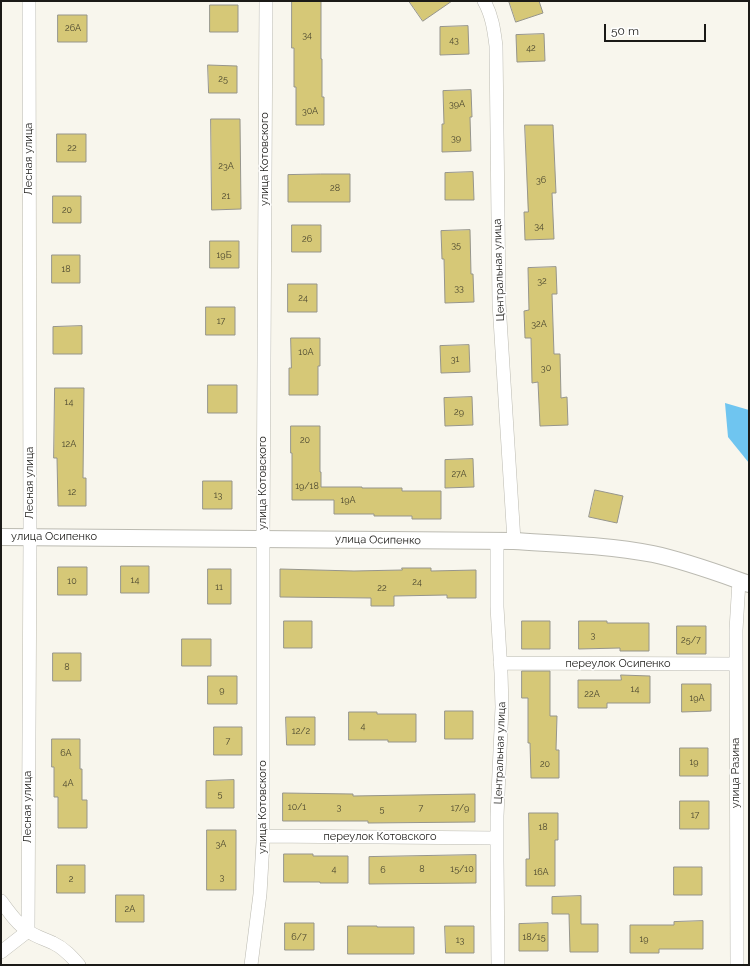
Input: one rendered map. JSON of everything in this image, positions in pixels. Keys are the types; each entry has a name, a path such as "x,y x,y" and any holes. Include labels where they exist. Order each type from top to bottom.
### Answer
{"street":[{"name":"Лесная улица","path":"28,931 30,537 29,1"},
{"name":"улица Котовского","path":"251,965 260,894 263,836 266,1"},
{"name":"Центральная улица","path":"484,1 492,20 496,46 499,295 514,541"},
{"name":"улица Осипенко","path":"1,537 514,541 585,545 654,554 684,562 744,583"},
{"name":"Центральная улица","path":"497,541 497,607 502,707 497,838 498,965"},
{"name":"улица Разина","path":"737,965 736,630 744,583"},
{"name":"переулок Осипенко","path":"500,663 736,664"},
{"name":"переулок Котовского","path":"263,836 497,838"},
{"path":"1,901 18,922 28,931 62,948 80,965"},
{"path":"1,952 28,931"}],"water":[{"path":"725,403 749,410 749,463 728,437"}],"building":[{"path":"292,1 321,1 321,59 322,97 324,97 324,125 296,125 294,48 292,48"},
{"path":"409,1 452,1 423,21"},
{"path":"509,1 539,1 543,13 516,22"},
{"path":"210,5 238,5 238,32 210,32"},
{"path":"58,15 87,15 87,42 58,42"},
{"path":"468,26 469,54 440,55 440,27"},
{"path":"544,34 545,61 517,62 516,35"},
{"path":"208,65 237,66 237,93 209,93"},
{"path":"471,90 471,151 442,152 442,124 444,124 443,91"},
{"path":"211,119 240,119 241,209 212,210"},
{"path":"525,125 553,125 556,193 552,193 554,239 525,240 524,212 528,212"},
{"path":"57,134 86,134 86,162 57,162"},
{"path":"473,172 474,200 445,200 445,173"},
{"path":"350,174 350,202 288,202 288,175"},
{"path":"53,196 81,196 81,223 53,223"},
{"path":"292,225 321,225 321,252 292,252"},
{"path":"470,230 471,274 473,274 474,302 445,303 444,259 442,259 441,231"},
{"path":"210,241 239,241 239,268 210,268"},
{"path":"52,255 80,255 80,283 52,283"},
{"path":"556,267 557,294 552,294 554,354 560,354 561,398 567,397 568,425 540,426 538,382 532,383 531,338 525,338 524,311 529,310 528,268"},
{"path":"288,284 317,284 317,312 288,312"},
{"path":"206,307 235,307 235,335 206,335"},
{"path":"82,326 82,354 53,354 53,327"},
{"path":"291,338 320,338 318,395 289,395"},
{"path":"469,345 470,372 441,373 440,346"},
{"path":"208,385 237,385 237,413 208,413"},
{"path":"55,388 84,388 83,478 86,478 86,506 58,506 57,458 54,458"},
{"path":"472,397 473,425 445,426 444,398"},
{"path":"291,426 320,426 321,487 402,488 402,491 441,491 441,519 412,519 412,516 374,516 374,514 334,514 334,500 292,500"},
{"path":"473,459 474,487 445,488 445,460"},
{"path":"203,481 232,481 232,509 203,509"},
{"path":"595,490 623,496 617,523 589,517"},
{"path":"121,566 149,566 149,593 121,593"},
{"path":"58,567 87,567 87,595 58,595"},
{"path":"402,568 431,568 431,571 476,570 476,598 447,598 447,595 394,596 394,606 371,606 371,598 280,597 280,569 354,571 402,570"},
{"path":"208,569 231,569 231,604 208,604"},
{"path":"284,621 312,621 312,648 284,648"},
{"path":"522,621 550,621 550,649 522,649"},
{"path":"579,621 649,623 649,651 620,651 620,648 579,649"},
{"path":"677,626 706,626 706,654 677,654"},
{"path":"182,639 211,639 211,666 182,666"},
{"path":"53,653 81,653 81,681 53,681"},
{"path":"522,671 550,671 550,716 557,716 556,750 559,750 559,778 531,778 530,743 528,743 528,698 522,698"},
{"path":"621,675 650,676 650,703 607,703 607,708 578,708 578,680 621,680"},
{"path":"208,676 237,676 237,704 208,704"},
{"path":"682,684 711,684 711,711 682,712"},
{"path":"445,711 473,711 473,739 445,739"},
{"path":"349,712 416,714 416,742 349,740"},
{"path":"286,717 315,717 315,745 287,745"},
{"path":"214,727 242,727 242,755 214,755"},
{"path":"52,739 80,739 82,800 87,800 87,828 58,828 58,797 54,797"},
{"path":"680,748 708,748 708,776 680,776"},
{"path":"234,780 234,808 206,808 206,781"},
{"path":"283,793 353,794 353,796 475,794 475,822 368,823 368,821 283,821"},
{"path":"680,801 709,801 709,829 680,829"},
{"path":"529,813 558,813 558,840 555,840 555,886 526,886 526,859 529,859"},
{"path":"207,830 236,830 236,890 207,890"},
{"path":"284,854 348,856 348,883 284,882"},
{"path":"476,855 476,883 369,884 369,857"},
{"path":"57,865 85,865 85,893 57,893"},
{"path":"674,867 702,867 702,895 674,895"},
{"path":"116,895 144,895 144,922 116,922"},
{"path":"581,896 581,924 598,924 598,952 570,952 569,914 552,914 552,897"},
{"path":"703,921 703,949 659,949 659,953 630,953 630,925 674,925 674,922"},
{"path":"285,923 314,923 314,950 285,950"},
{"path":"548,923 548,951 519,951 519,924"},
{"path":"348,926 414,927 414,954 348,954"},
{"path":"445,926 474,926 474,953 446,953"}]}
